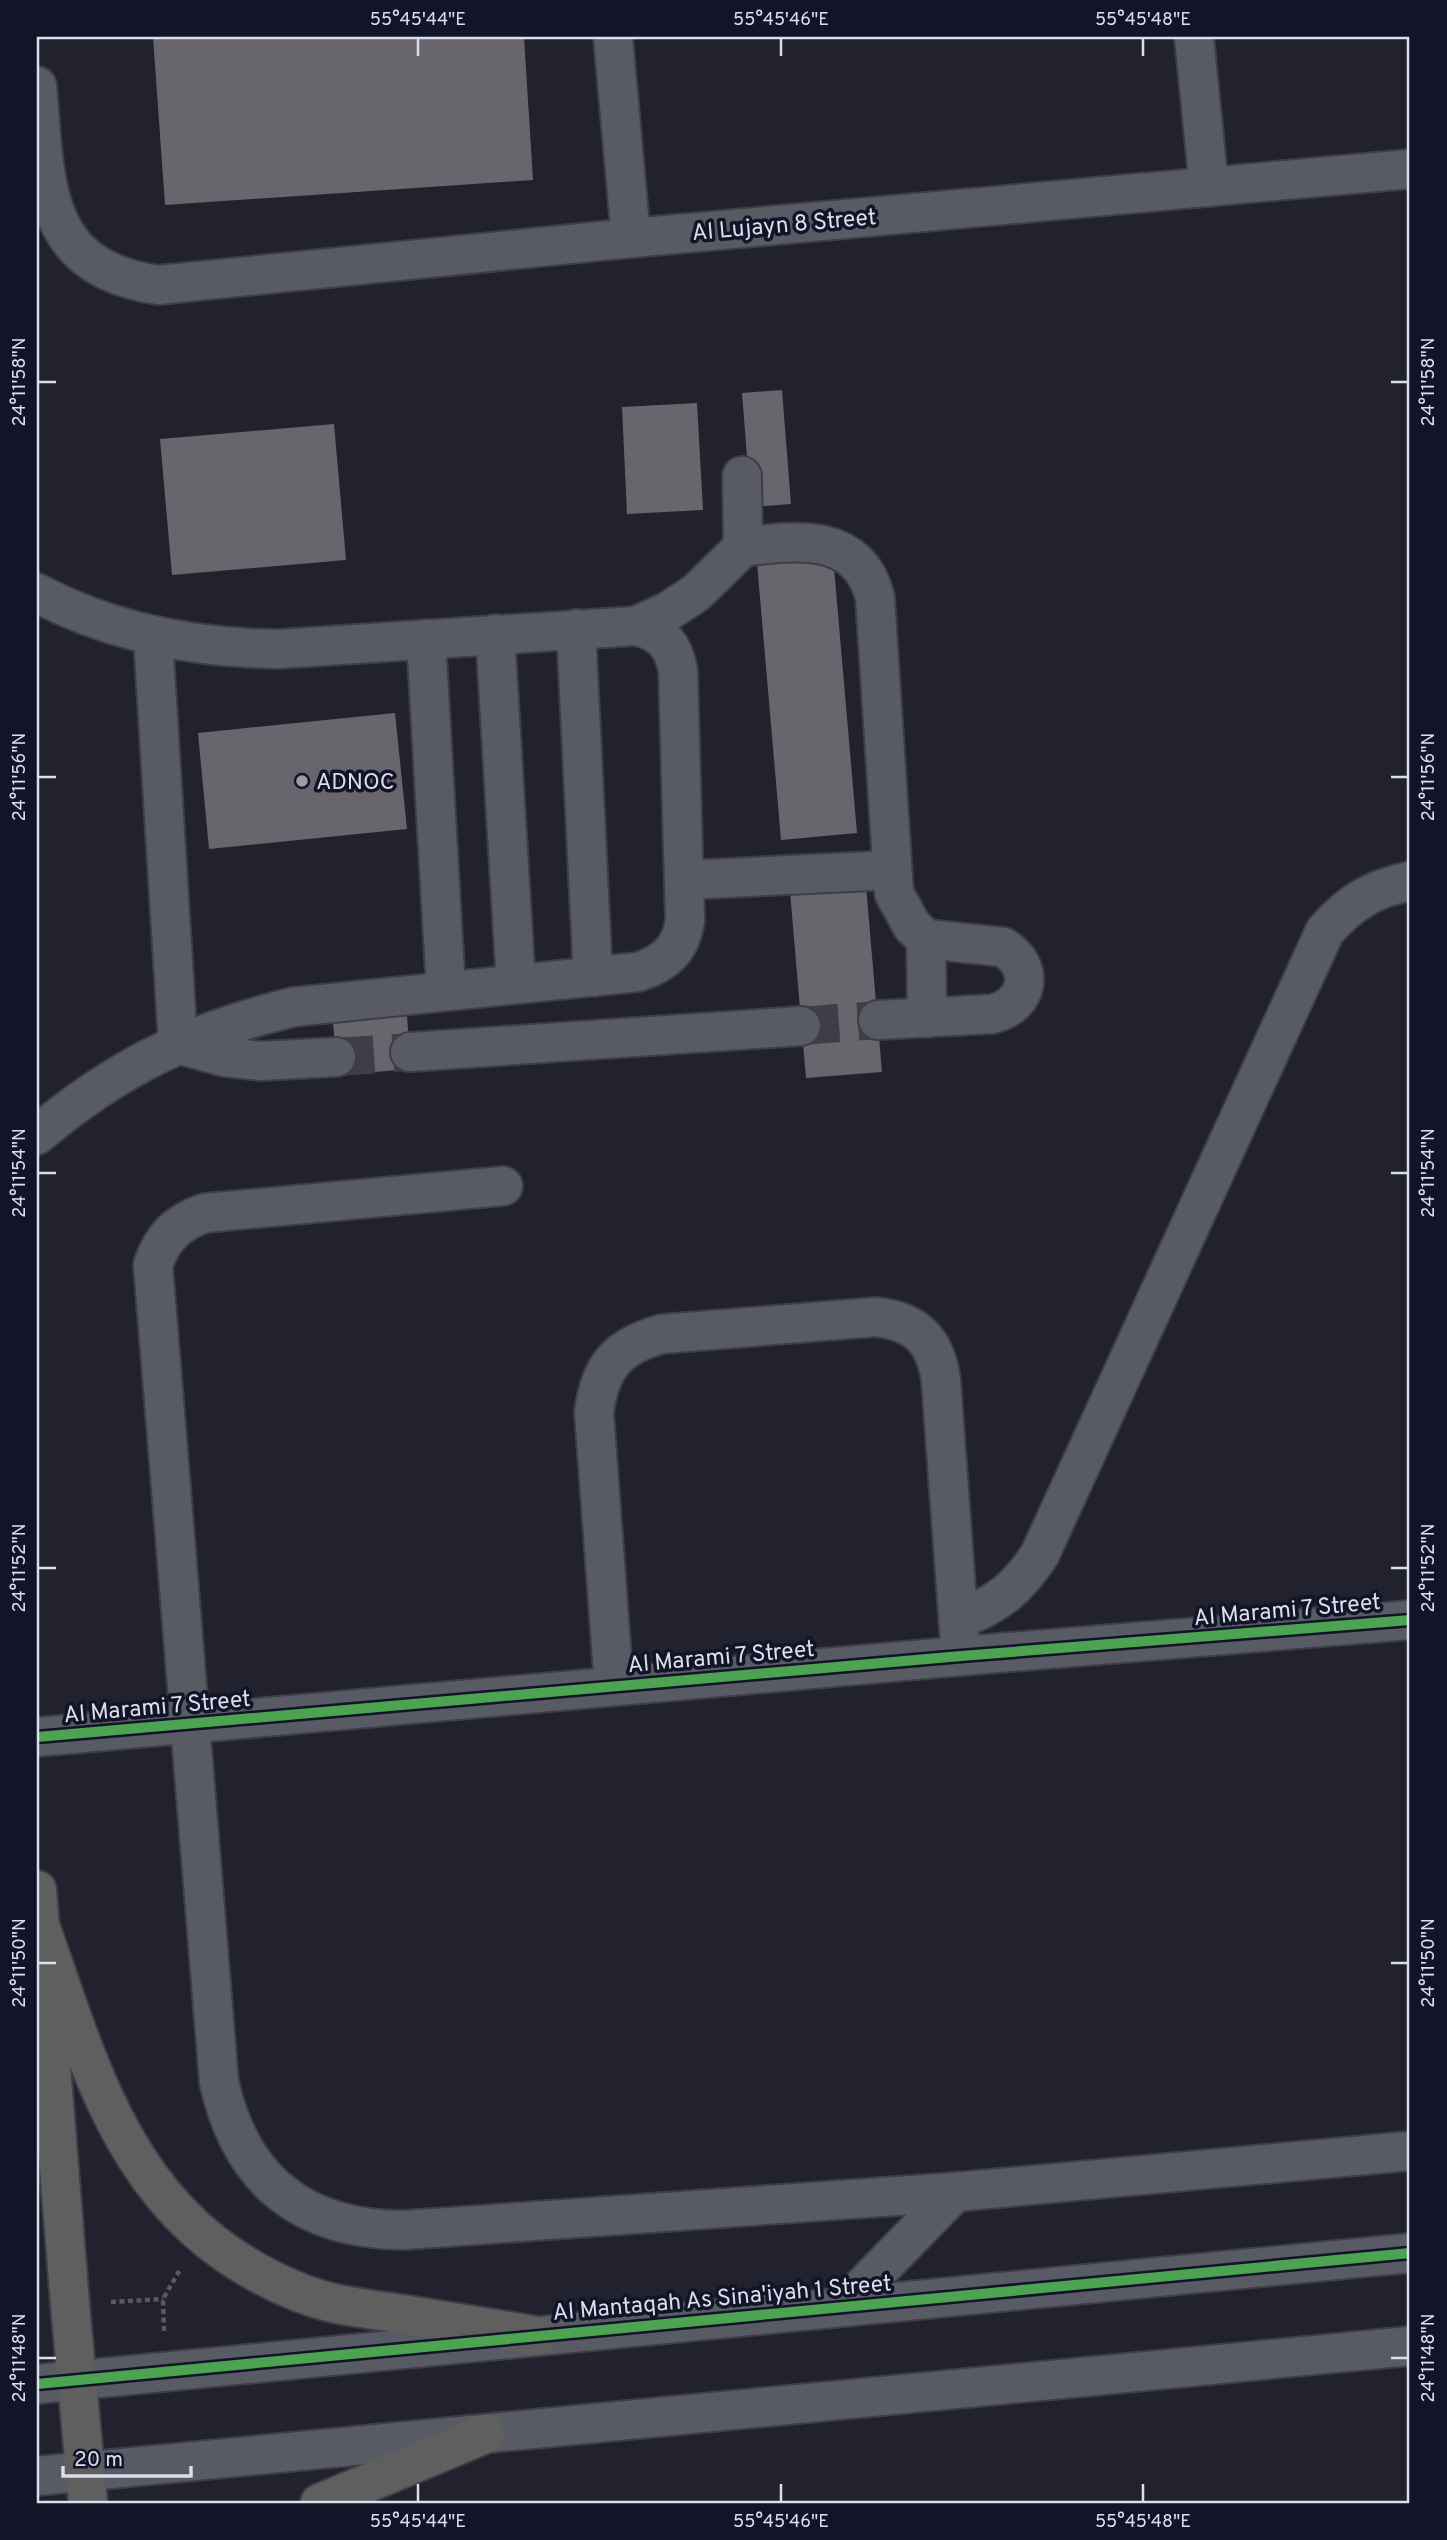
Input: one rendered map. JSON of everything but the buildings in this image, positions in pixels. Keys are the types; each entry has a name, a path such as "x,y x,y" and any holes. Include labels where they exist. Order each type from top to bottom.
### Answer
{"main road":[{"path":"38,1908 94,2076 128,2148 173,2208 200,2234 230,2257 263,2276 332,2303 537,2336"},
{"path":"38,1908 87,2487"},
{"path":"320,2503 485,2434"}],"street":[{"path":"612,37 631,238"},
{"path":"1194,37 1209,187"},
{"name":"Al Lujayn 8 Street","path":"37,86 45,174 55,217 68,239 86,258 108,272 133,281 158,285 631,238 1410,169"},
{"path":"741,476 743,547"},
{"path":"636,626 667,612 696,593 743,547 822,543 835,547 858,562 875,597 894,893 912,926 926,939 1003,947 1014,953 1024,974 1024,986 1020,996 1013,1006 1003,1011 992,1014 878,1020"},
{"path":"37,593 94,619 152,637 231,649 278,649 636,626 649,629 661,636 676,658 685,920 683,935 676,949 666,960 638,972 293,1007 246,1018 178,1044 114,1077 74,1104 37,1135"},
{"path":"576,629 593,976"},
{"path":"495,634 516,984"},
{"path":"152,637 178,1044"},
{"path":"426,639 446,991"},
{"path":"684,880 892,870"},
{"path":"959,1638 978,1612 1006,1595 1028,1572 1040,1554 1325,931 1343,910 1365,895 1410,881"},
{"path":"926,939 928,1018"},
{"path":"410,1052 801,1026"},
{"path":"178,1044 224,1057 261,1061 337,1057"},
{"path":"503,1186 205,1213 187,1219 163,1240 153,1265 219,2082 234,2133 263,2176 304,2208 354,2227 404,2230 956,2192 1410,2151"},
{"path":"614,1686 594,1412 597,1390 606,1369 620,1352 640,1340 662,1334 876,1317 901,1322 923,1336 933,1348 939,1365 959,1638"},
{"name":"Al Marami 7 Street","path":"37,1737 614,1686 959,1638 1410,1620"},
{"path":"843,2307 956,2192"},
{"name":"Al Mantaqah As Sina'iyah 1 Street","path":"37,2384 1410,2253"},
{"path":"37,2476 87,2487 485,2434 1410,2346"}],"tunnel":[{"path":"801,1026 878,1020"},
{"path":"336,1057 410,1052"}],"cycle path":[{"path":"37,1737 961,1656 1410,1620"},
{"path":"37,2384 1410,2253"}],"place":[{"name":"ADNOC","path":"302,781"}]}
